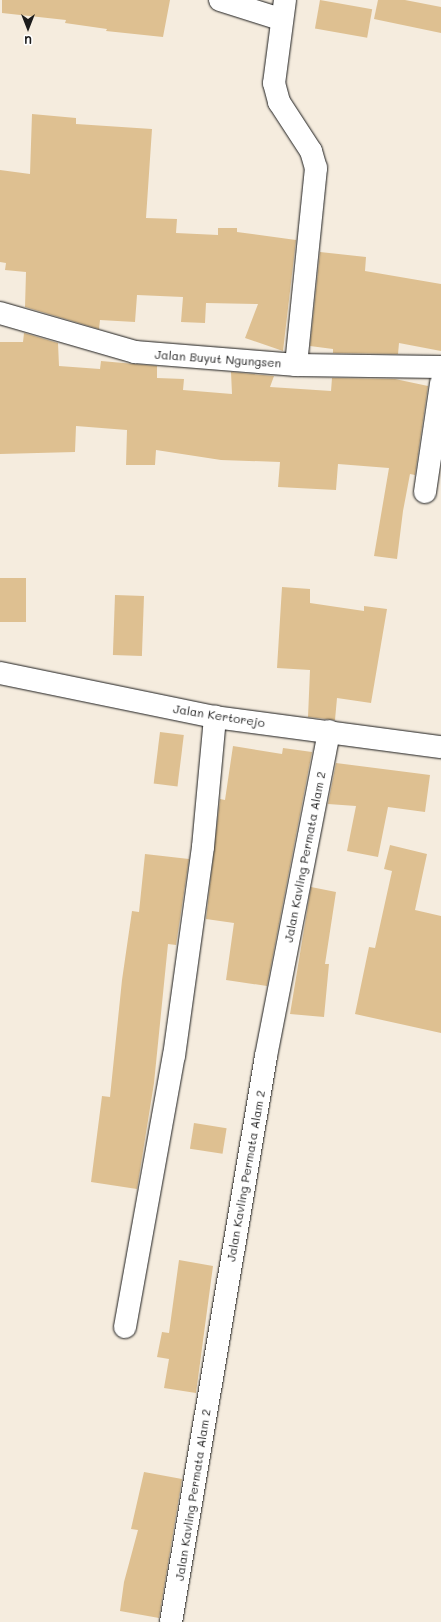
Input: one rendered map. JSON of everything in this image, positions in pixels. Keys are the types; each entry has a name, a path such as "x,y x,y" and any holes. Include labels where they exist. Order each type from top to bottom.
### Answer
{"street":[{"path":"220,0 283,9 274,83 279,102 311,150 316,168 296,365"},
{"name":"Jalan Buyut Ngungsen","path":"0,313 135,352 296,365 441,367"},
{"path":"424,492 441,383"},
{"name":"Jalan Kertorejo","path":"0,673 216,717 441,746"},
{"path":"125,1327 174,1056 203,847 216,717"},
{"name":"Jalan Kavling Permata Alam 2","path":"171,1622 266,1056 329,731"}],"building":[{"path":"2,0 170,0 163,37 106,31 107,29 65,23 66,20 2,13"},
{"path":"320,0 372,9 367,38 315,29"},
{"path":"378,0 405,0 441,7 441,33 374,19"},
{"path":"32,114 76,118 76,124 152,129 146,218 177,219 176,233 218,235 218,228 237,228 237,232 296,240 283,351 245,338 258,304 206,303 205,323 181,322 183,297 137,295 135,322 100,320 99,329 25,307 26,272 5,270 6,263 0,262 0,170 30,174"},
{"path":"320,252 366,257 365,271 441,284 441,351 399,343 398,354 333,353 333,349 310,346"},
{"path":"24,333 58,343 59,366 100,369 101,361 157,366 157,378 184,379 183,390 232,394 231,372 274,376 270,387 331,391 332,378 395,379 428,386 415,475 410,474 403,511 397,559 374,556 389,468 338,464 336,490 278,487 280,462 221,460 156,450 155,465 126,465 127,430 76,426 75,452 0,454 0,342 23,342"},
{"path":"0,578 26,578 26,622 0,622"},
{"path":"282,587 310,589 310,603 364,611 364,606 387,609 371,703 337,698 335,720 308,717 310,670 277,668"},
{"path":"115,595 144,596 142,656 113,655"},
{"path":"160,732 184,735 177,787 154,784"},
{"path":"233,746 282,754 283,748 312,752 267,986 226,980 234,923 206,919 220,799 225,800"},
{"path":"336,763 430,775 425,812 388,807 378,857 347,851 356,806 328,804"},
{"path":"390,845 427,854 415,910 441,916 441,1033 355,1014 369,947 375,948 392,871 384,869"},
{"path":"145,854 189,859 176,945 168,944 154,1083 137,1189 91,1182 102,1096 110,1097 122,980 132,911 139,912"},
{"path":"311,887 336,892 325,964 329,964 324,1017 290,1014"},
{"path":"194,1123 227,1128 223,1154 190,1149"},
{"path":"179,1260 213,1266 196,1393 164,1388 169,1359 157,1357 162,1332 169,1333"},
{"path":"144,1472 182,1479 159,1618 120,1611 124,1582 138,1530 131,1529"}]}
